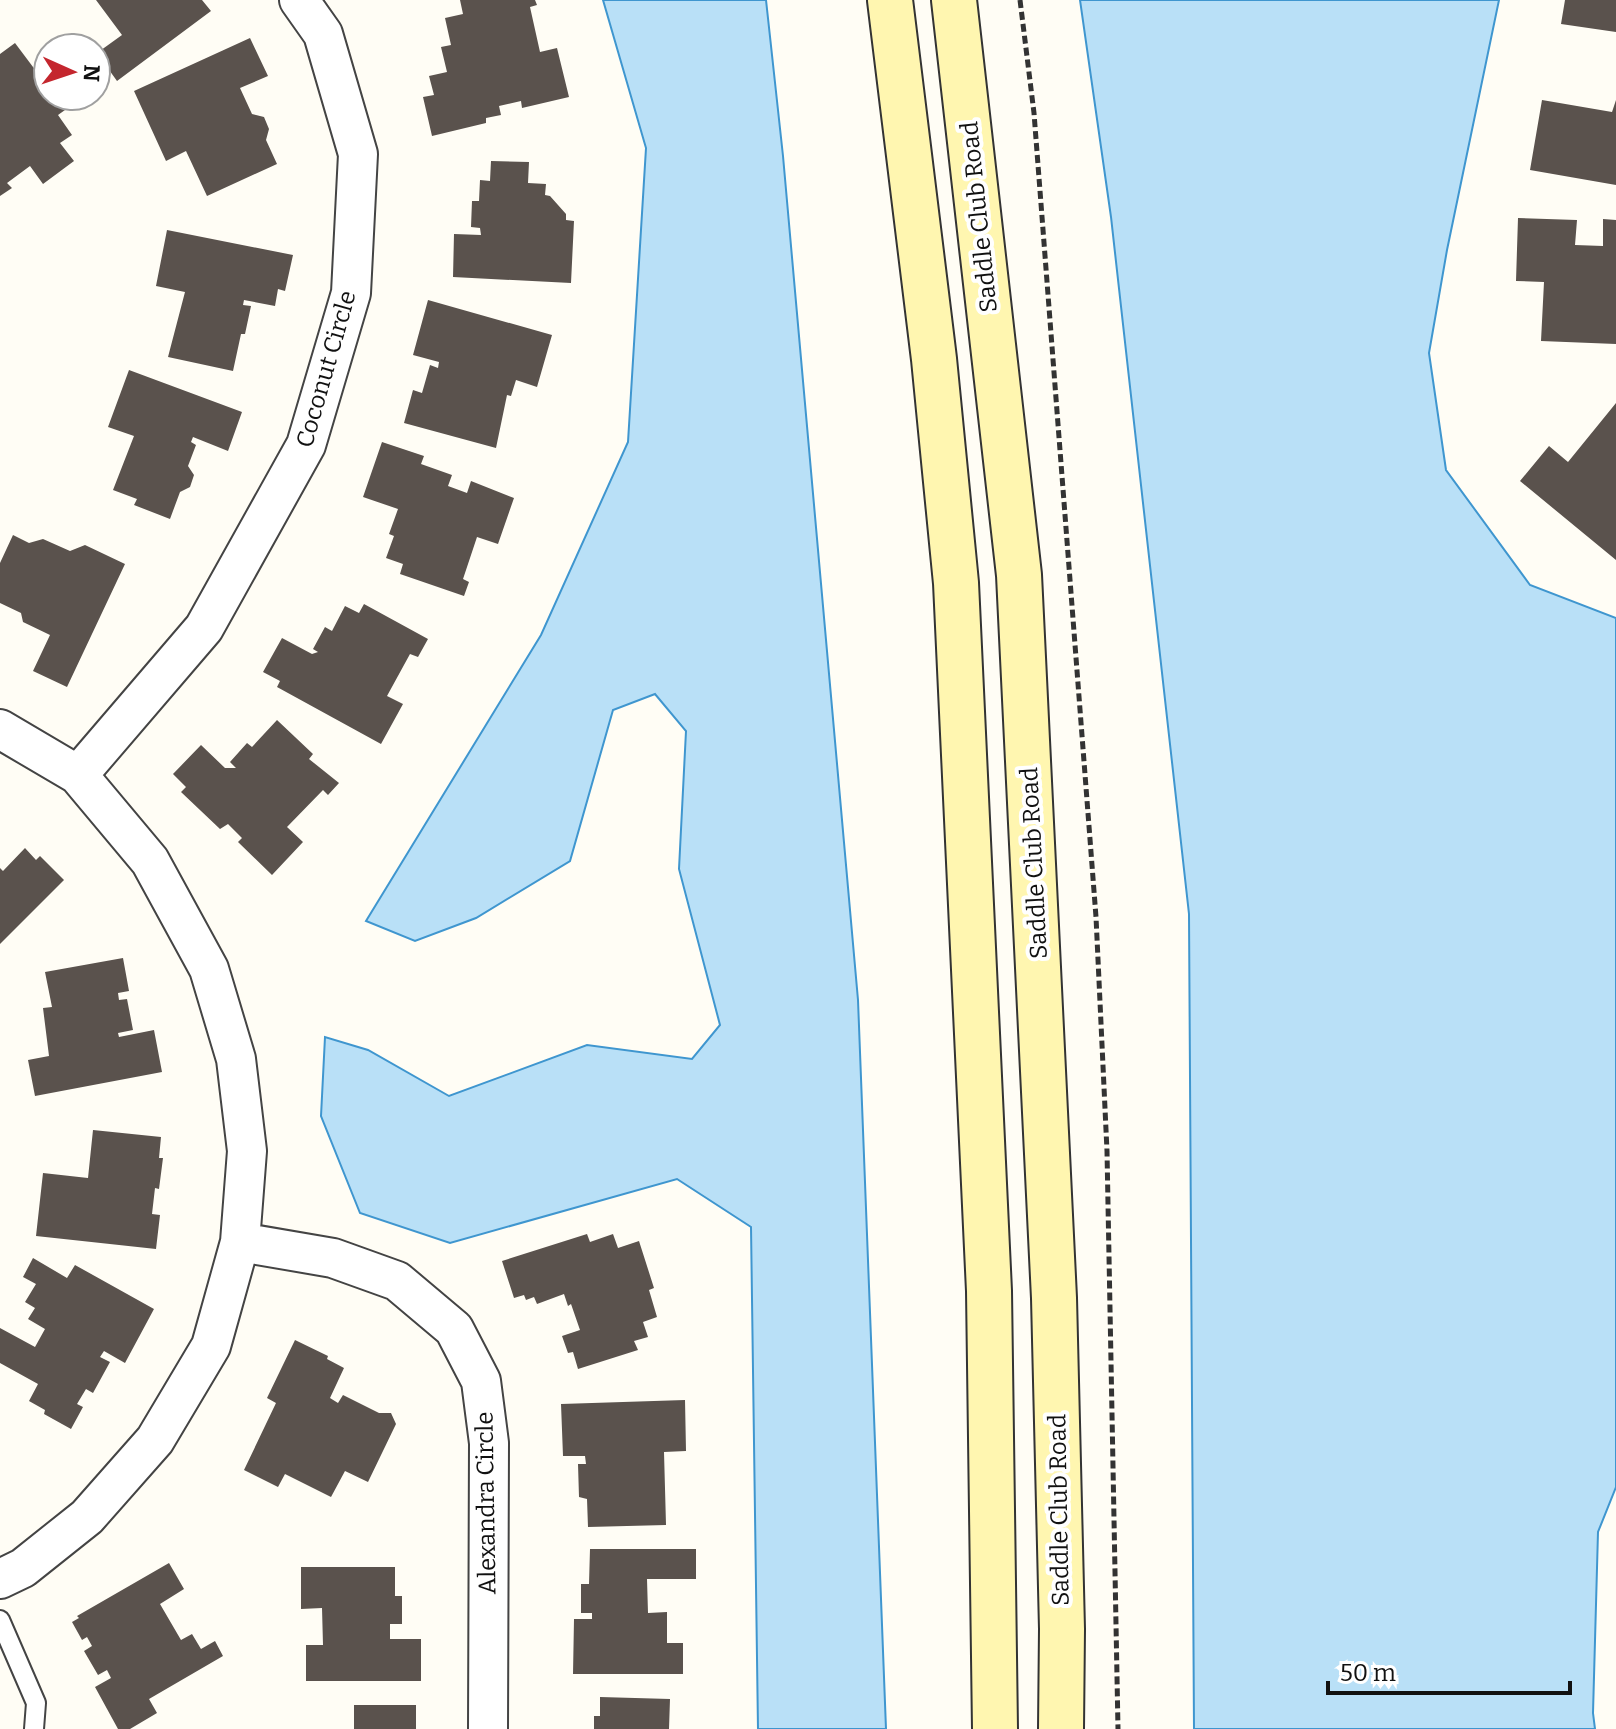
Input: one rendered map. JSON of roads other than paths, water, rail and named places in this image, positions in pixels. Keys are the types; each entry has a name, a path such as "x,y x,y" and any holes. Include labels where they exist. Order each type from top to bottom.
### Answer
{"street":[{"name":"Coconut Circle","path":"78,775 204,628 306,445 351,293 358,154 323,34 299,0"},
{"path":"890,0 934,359 956,583 989,1291 995,1729"},
{"name":"Saddle Club Road","path":"954,0 1019,575 1054,1298 1062,1613 1061,1729"},
{"path":"956,583 1019,575"},
{"path":"0,729 78,775 150,861 209,969 236,1059 247,1151 240,1242 211,1346 155,1440 87,1517 23,1568 0,1579"},
{"name":"Alexandra Circle","path":"240,1242 333,1258 397,1281 454,1329 481,1381 489,1443 488,1729"}],"lane":[{"path":"0,1620 36,1703 34,1729"}],"water":[{"path":"603,0 766,0 783,156 858,1000 886,1729 758,1729 751,1227 677,1179 450,1243 360,1213 321,1116 325,1037 368,1050 449,1096 587,1045 692,1059 720,1025 679,869 686,731 655,694 613,710 570,861 476,918 415,941 366,921 541,635 628,442 646,148"},
{"path":"1080,0 1499,0 1429,353 1446,470 1530,585 1616,618 1616,1487 1598,1532 1595,1729 1194,1729 1189,914 1111,217"}]}
